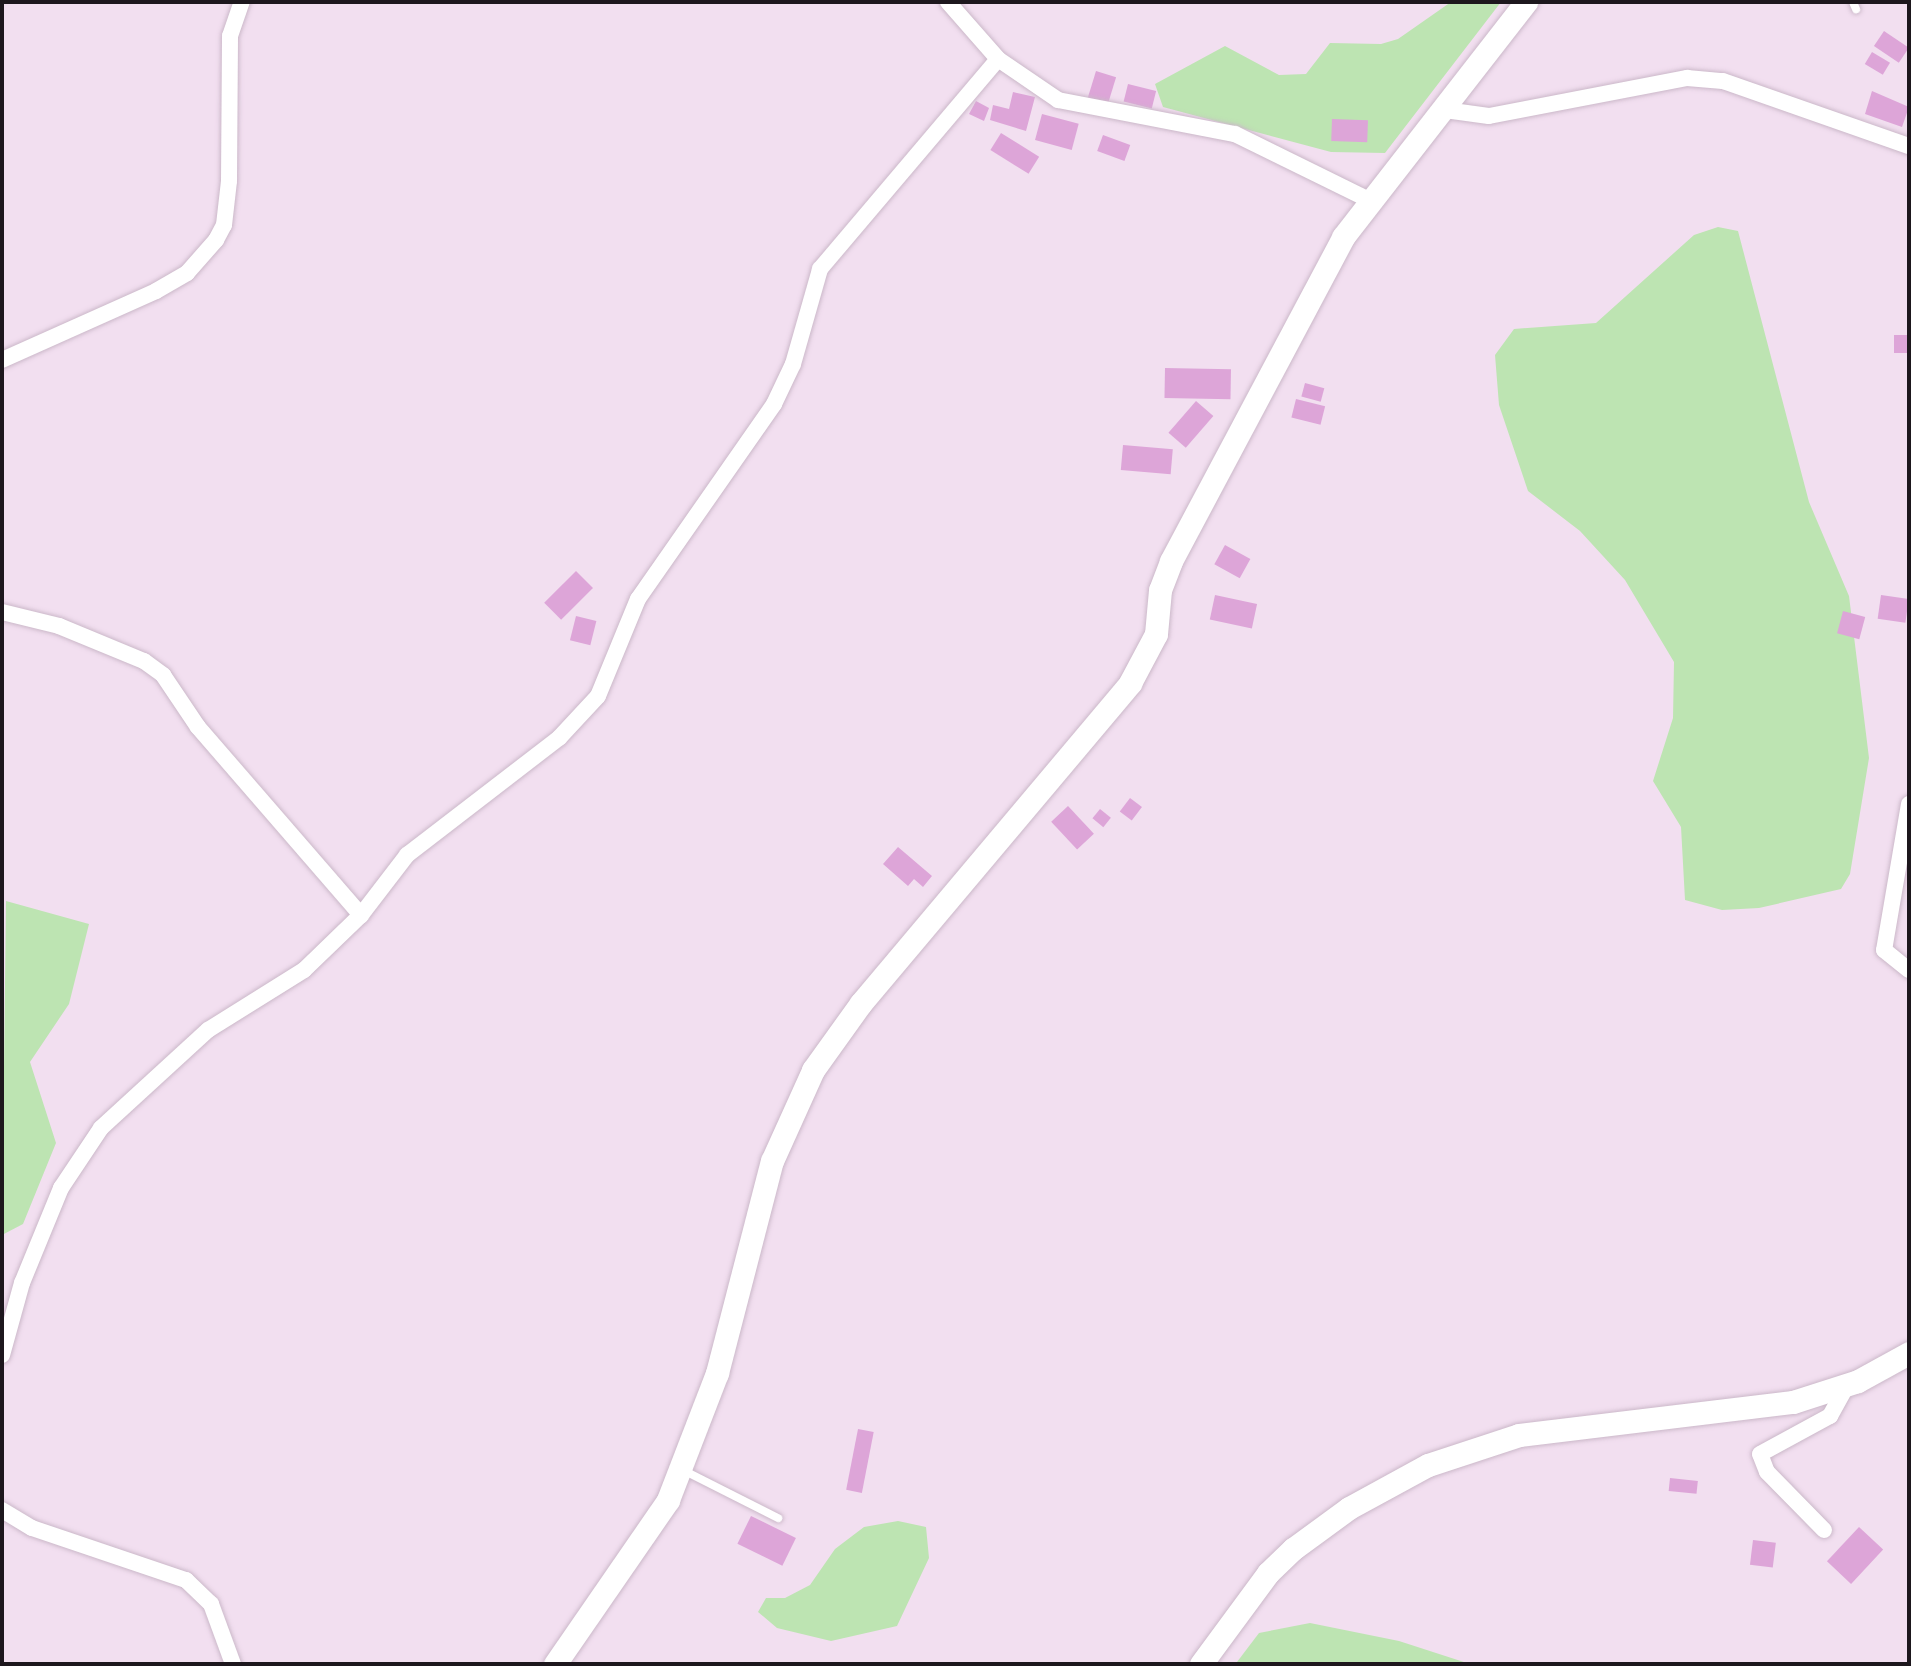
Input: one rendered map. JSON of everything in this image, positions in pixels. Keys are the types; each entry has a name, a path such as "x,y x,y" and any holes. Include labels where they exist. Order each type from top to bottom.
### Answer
{"street":[{"path":"2,360 156,291 187,273 216,240 224,225 229,181 230,36 242,2"},
{"path":"948,2 998,59 1058,100 1235,134 1371,201"},
{"path":"555,1664 651,1529 681,1469 717,1373 772,1161 813,1070 861,1003 1130,683 1156,634 1160,590 1171,561 1337,249 1371,201 1445,110 1526,2"},
{"path":"2,1355 22,1283 56,1199 101,1128 191,1044 304,970 361,915 407,855 559,738 598,696 638,599 774,404 793,364 820,269 998,59"},
{"path":"1445,110 1489,116 1687,78 1723,81 1909,146"},
{"path":"2,612 59,626 144,660 163,675 198,726 361,915"},
{"path":"1909,804 1884,950 1909,970"},
{"path":"1200,1664 1268,1573 1293,1549 1349,1508 1428,1465 1519,1435 1793,1402 1848,1384 1909,1353"},
{"path":"1824,1531 1767,1472 1760,1454 1830,1416 1848,1384"},
{"path":"2,1510 32,1528 186,1580 211,1604 233,1664"}],"lane":[{"path":"681,1469 778,1518"}],"green space":[{"path":"1451,2 1501,2 1385,153 1331,152 1163,107 1155,84 1225,46 1279,75 1306,74 1330,43 1381,44 1398,39"},
{"path":"1718,227 1738,231 1809,502 1849,596 1869,758 1850,874 1841,889 1759,908 1722,910 1685,900 1681,827 1653,781 1673,718 1674,662 1625,580 1580,531 1528,491 1499,405 1495,355 1514,329 1596,323 1694,235"},
{"path":"6,901 89,924 69,1004 30,1062 56,1143 23,1224 2,1235"},
{"path":"898,1521 926,1527 929,1558 897,1626 831,1641 777,1628 758,1612 766,1598 785,1598 810,1585 835,1549 864,1527"},
{"path":"1310,1623 1399,1641 1470,1664 1237,1662 1259,1633"}],"building":[{"path":"1884,31 1909,48 1899,63 1874,46"},
{"path":"1872,52 1890,63 1883,75 1865,64"},
{"path":"1096,71 1116,77 1108,104 1088,98"},
{"path":"1128,84 1156,91 1152,108 1124,101"},
{"path":"1872,91 1909,107 1902,127 1865,114"},
{"path":"1013,92 1035,97 1026,131 990,120 993,105 1009,109"},
{"path":"976,101 989,108 984,121 969,114"},
{"path":"1042,114 1079,124 1072,150 1035,140"},
{"path":"1332,119 1368,120 1367,142 1331,141"},
{"path":"1001,133 1039,157 1029,174 990,150"},
{"path":"1103,135 1130,145 1124,161 1097,151"},
{"path":"1894,335 1909,335 1909,353 1894,353"},
{"path":"1165,368 1231,369 1230,399 1164,398"},
{"path":"1305,383 1324,388 1321,402 1301,397"},
{"path":"1296,399 1325,406 1321,425 1291,417"},
{"path":"1196,401 1213,416 1186,448 1168,433"},
{"path":"1123,445 1173,449 1171,474 1121,470"},
{"path":"1225,545 1250,559 1240,578 1214,564"},
{"path":"576,571 593,588 561,620 544,603"},
{"path":"1215,595 1257,604 1252,628 1210,619"},
{"path":"1881,595 1909,599 1905,623 1878,619"},
{"path":"1843,611 1865,617 1859,639 1837,633"},
{"path":"576,616 596,621 590,645 570,640"},
{"path":"1130,798 1142,807 1132,821 1120,812"},
{"path":"1068,806 1094,834 1077,849 1051,822"},
{"path":"1100,809 1111,818 1103,827 1092,818"},
{"path":"898,847 932,876 923,887 914,879 908,886 883,864"},
{"path":"858,1429 874,1432 862,1493 846,1490"},
{"path":"1670,1478 1698,1481 1696,1494 1669,1491"},
{"path":"751,1516 796,1538 782,1566 737,1544"},
{"path":"1859,1527 1883,1550 1851,1584 1827,1561"},
{"path":"1753,1540 1776,1543 1773,1568 1750,1565"}]}
